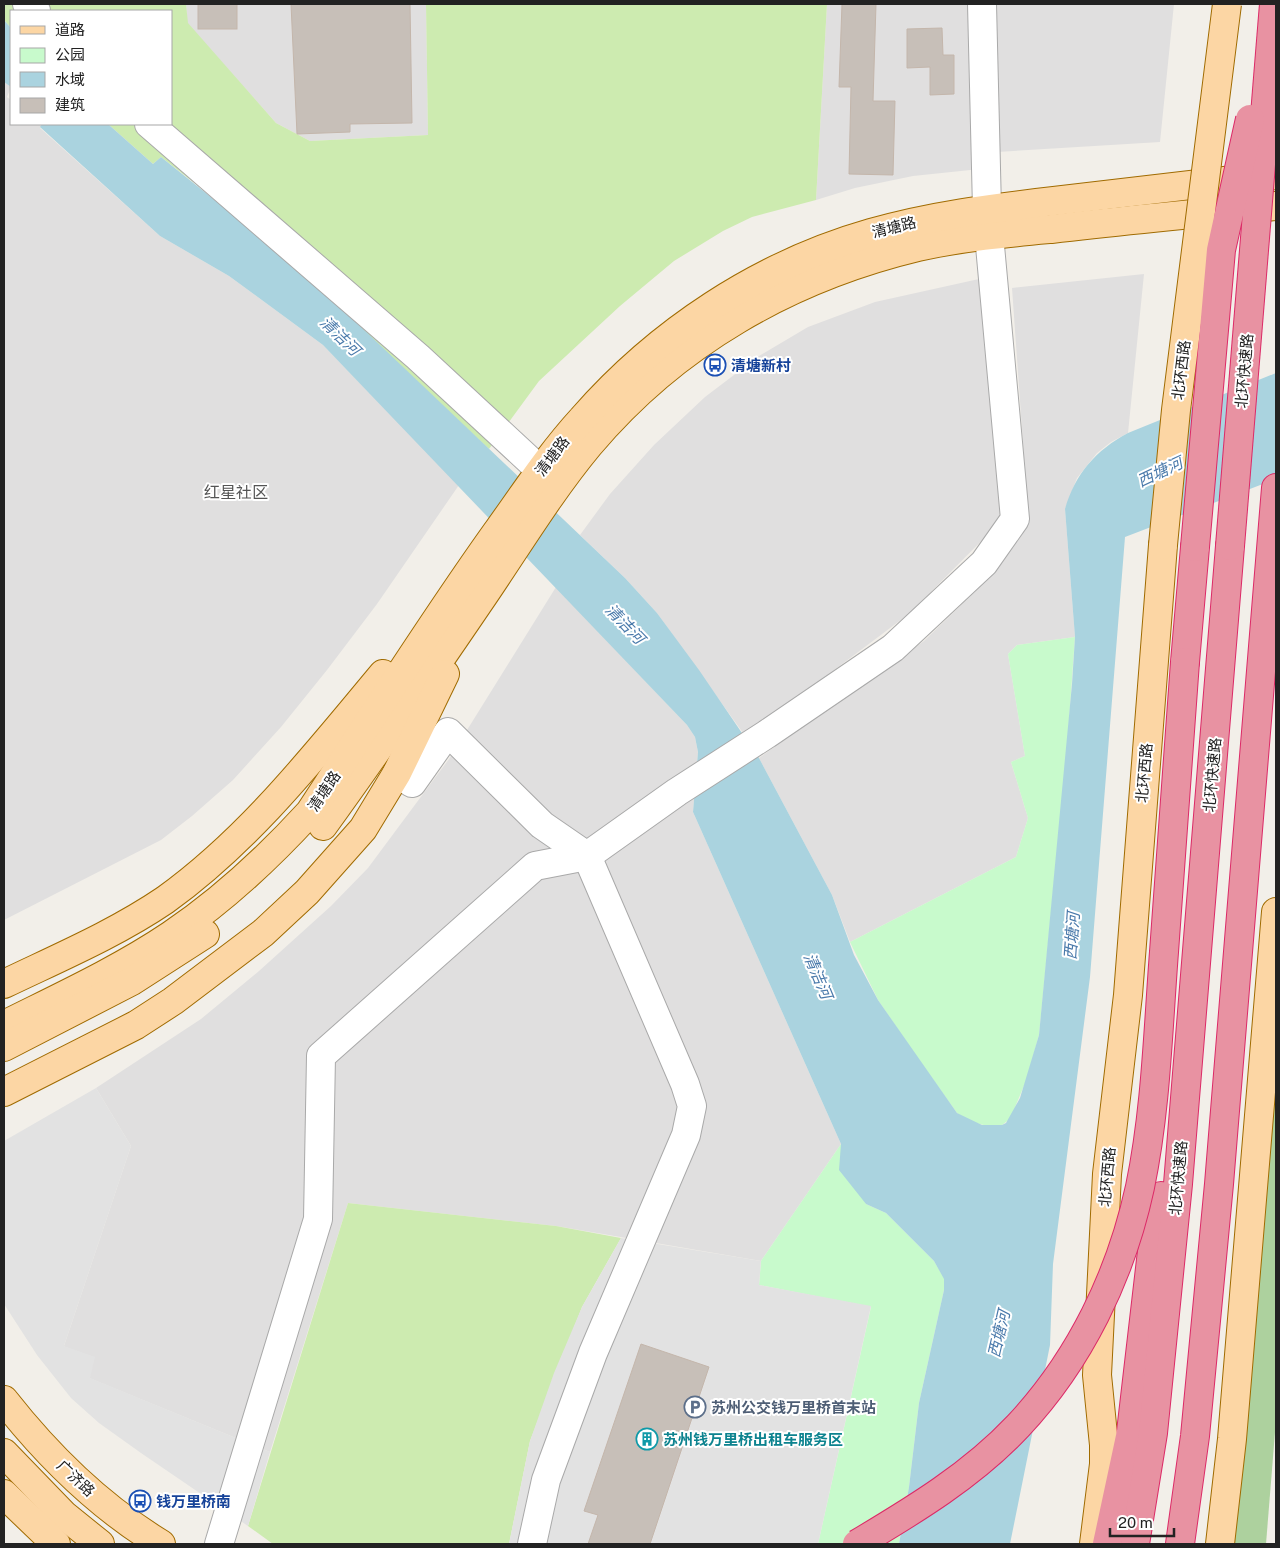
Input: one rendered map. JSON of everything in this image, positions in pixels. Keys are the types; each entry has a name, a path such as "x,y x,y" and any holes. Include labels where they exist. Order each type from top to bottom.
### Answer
{"highway":[{"name":"北环快速路","path":"1135,1544 1153,1433 1189,1057 1273,13"},
{"path":"857,1544 950,1485 1018,1426 1046,1393 1073,1353 1094,1316 1120,1258 1140,1186 1154,1089 1185,662 1221,250 1273,13"},
{"path":"1180,1544 1195,1436 1219,1184 1276,488"},
{"path":"1107,1544 1131,1432 1154,1234 1189,1057"}],"main road":[{"name":"北环西路","path":"1094,1544 1104,1464 1097,1375 1106,1174 1128,995 1163,545 1177,400 1227,4"},
{"name":"清塘路","path":"988,222 1276,176"},
{"name":"清塘路","path":"4,1047 132,981 202,936 267,883 482,599 506,541 580,420 658,345 737,291 794,261 842,242 906,224 988,222 1276,206"},
{"name":"清塘路","path":"4,1025 67,993 170,936 230,891 284,840 317,819 461,582 506,541"},
{"path":"4,984 134,919 163,901 208,866 246,830 308,763 461,582"},
{"path":"4,1092 136,1025 194,986 263,933 336,862 363,829 397,773 482,599"},
{"path":"1220,1544 1232,1439 1276,912"},
{"path":"1082,1544 1091,1480 1097,1375"},
{"name":"广济路","path":"4,1400 44,1447 77,1480 113,1512 161,1544"},
{"path":"4,1453 64,1515 100,1544"},
{"path":"4,1494 56,1544"}],"street":[{"path":"218,1544 318,1219 321,1056 534,866 587,856 677,792 767,734 893,648 984,562 1015,519 988,222 982,4"},
{"path":"150,125 418,357 541,483"},
{"path":"397,773 412,783 448,732 542,825 587,856 685,1084 692,1106 686,1135 593,1354 546,1480 532,1544"}],"shaded area":[{"path":"186,4 426,4 428,135 310,141 276,123 187,23"},
{"path":"827,4 1174,4 1160,142 980,153 980,169 913,176 855,188 816,200"},
{"name":"红星社区","path":"4,82 10,86 7,97 10,99 10,125 42,125 40,128 160,236 229,276 323,345 459,485 377,604 327,670 281,727 233,780 161,840 4,920"},
{"path":"1144,274 1128,433 1111,442 1097,453 1077,478 1065,509 1075,637 1017,645 1008,654 1025,756 1011,762 1028,818 1016,857 850,942 832,895 759,758 924,641 990,577 1010,550 1028,514 1012,288"},
{"path":"988,277 1005,517 910,613 801,695 743,733 657,613 625,578 580,535 610,494 654,445 705,397 759,356 808,327 875,302"},
{"path":"556,587 687,725 695,737 698,752 693,812 841,1144 761,1261 556,1226 348,1203 270,1452 89,1378 64,1346 131,1146 96,1088 201,1019 259,971 331,906 368,868 449,759"},
{"path":"96,1088 131,1146 64,1346 95,1357 90,1378 270,1452 248,1526 99,1423 71,1398 37,1355 4,1304 4,1141"},
{"name":"苏州公交钱万里桥首末站","path":"621,1238 761,1261 759,1285 871,1306 818,1544 509,1544 530,1441 554,1373 582,1307"}],"green space":[{"path":"4,4 186,4 188,23 276,123 310,141 428,135 426,4 827,4 816,200 752,217 723,231 674,261 620,306 539,381 489,449 234,214 161,157 153,164 109,125 172,125 172,10 10,10 10,27 4,20"},
{"path":"1075,637 1067,749 1039,1035 1026,1081 1010,1119 1002,1125 988,1126 971,1122 957,1113 878,1000 850,942 1016,857 1028,818 1011,762 1025,756 1008,654 1017,645"},
{"path":"1276,1055 1276,1420 1266,1544 1234,1544"},
{"path":"841,1144 842,1158 866,1204 886,1213 934,1261 944,1278 944,1290 919,1403 909,1487 899,1544 818,1544 871,1307 759,1285 761,1261"},
{"path":"348,1203 556,1226 621,1238 582,1307 530,1441 509,1544 273,1544 248,1526"}],"water":[{"path":"4,20 10,27 10,86 4,82"},
{"path":"41,125 109,125 153,164 161,157 298,267 625,578 657,613 699,670 759,758 832,895 854,955 878,1000 957,1113 982,1125 1002,1125 1006,1123 1020,1098 1039,1035 1075,637 1065,509 1069,496 1088,464 1106,447 1128,433 1276,373 1276,479 1125,537 1090,977 1053,1264 1050,1345 1010,1544 899,1544 909,1487 919,1403 944,1290 944,1279 934,1261 886,1213 866,1204 839,1170 841,1144 693,812 698,752 695,737 687,725 323,345 229,276 160,236 40,127"}],"building":[{"path":"198,4 237,4 237,29 198,29"},
{"path":"291,4 410,4 412,123 350,124 350,132 297,134"},
{"path":"842,4 876,4 873,101 895,101 893,175 849,174 851,87 839,87"},
{"path":"942,28 943,55 954,55 954,94 930,95 930,67 907,68 907,29"},
{"name":"苏州钱万里桥出租车服务区","path":"641,1344 709,1367 650,1544 588,1544 598,1515 584,1511"}],"place":[{"name":"清塘新村","path":"715,365"},
{"name":"苏州公交钱万里桥首末站","path":"695,1407"},
{"name":"苏州钱万里桥出租车服务区","path":"647,1439"},
{"name":"钱万里桥南","path":"140,1501"}],"district":[{"name":"红星社区","path":"236,492"}],"water label":[{"name":"清洁河","path":"340,336"},
{"name":"西塘河","path":"1160,472"},
{"name":"清洁河","path":"625,624"},
{"name":"西塘河","path":"1072,936"},
{"name":"清洁河","path":"818,976"},
{"name":"西塘河","path":"999,1334"}]}
